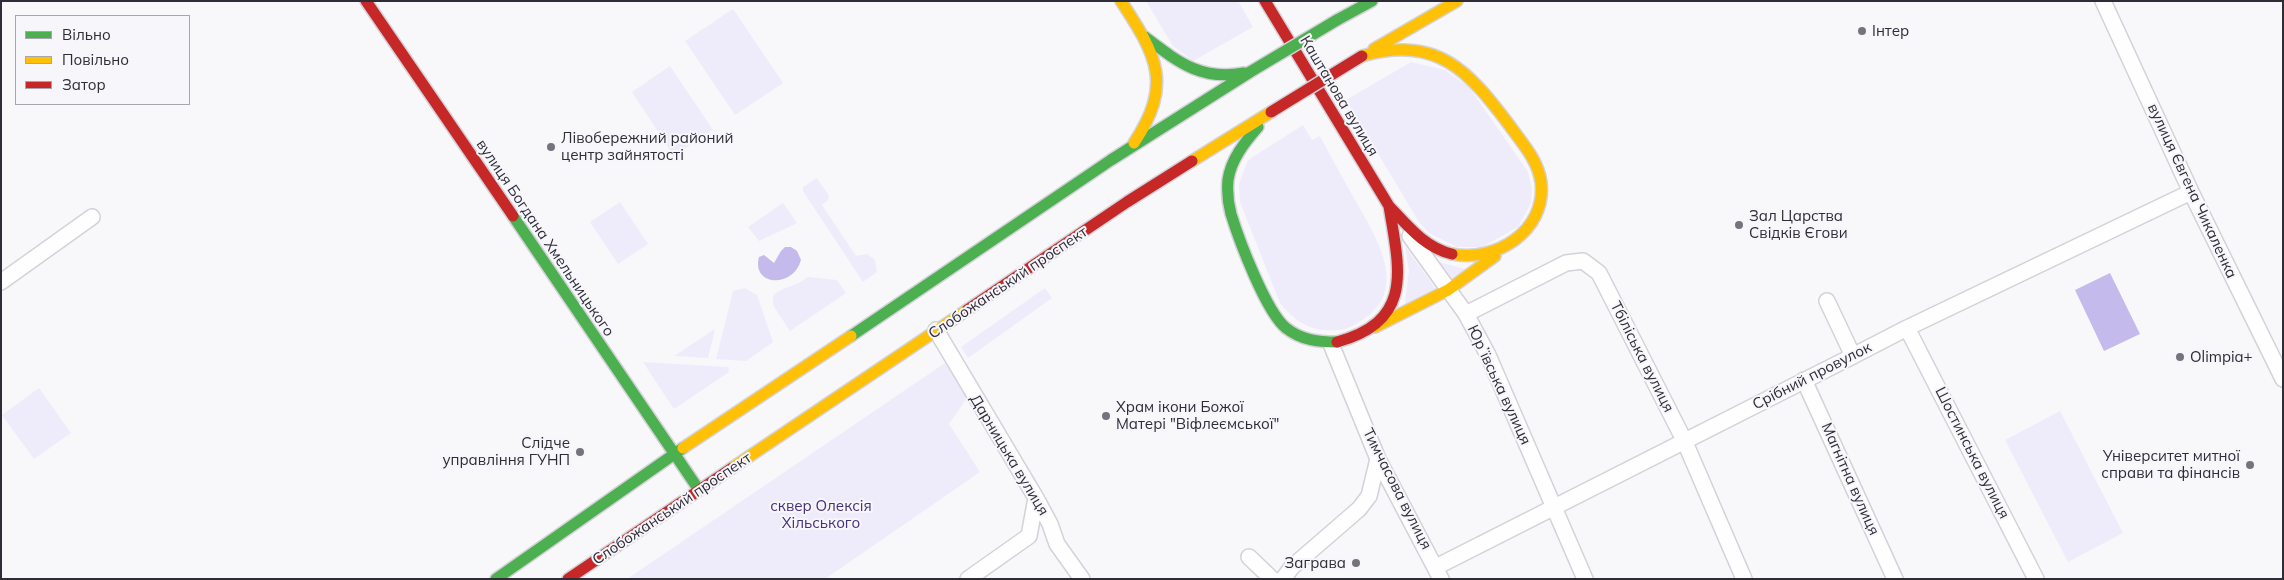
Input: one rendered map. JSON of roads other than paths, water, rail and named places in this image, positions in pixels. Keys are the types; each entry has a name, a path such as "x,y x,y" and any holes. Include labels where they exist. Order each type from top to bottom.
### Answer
{"main road":[{"name":"вулиця Богдана Хмельницького","path":"366,1 699,490"},
{"path":"1121,1 1145,37 1156,72 1156,100 1152,112 1132,147"},
{"name":"Каштанова вулиця","path":"1265,1 1388,206"},
{"path":"1337,20 1351,1"},
{"path":"496,579 674,454 1132,147 1250,72 1372,1"},
{"name":"Слобожанський проспект","path":"568,579 1127,202 1362,56 1457,1"},
{"path":"1145,37 1183,65 1207,74 1217,77 1230,77 1250,72"},
{"path":"1271,112 1251,134 1234,161 1226,185 1228,200 1235,222 1276,317 1285,327 1312,341 1331,344 1354,338 1448,290 1521,236 1534,218 1539,207 1541,185 1539,171 1485,92 1462,68 1434,54 1395,49 1362,56"},
{"path":"1388,206 1423,240 1448,254 1465,258 1480,257 1508,246"},
{"path":"1368,331 1381,318 1389,306 1398,282 1398,264 1388,206"}],"street":[{"name":"вулиця Євгена Чикаленка","path":"2103,1 2191,192 2283,380"},
{"name":"Срібний провулок","path":"1439,573 1553,507 1684,440 1907,328 2191,192"},
{"name":"Юрʼївська вулиця","path":"1388,206 1466,314 1488,355 1585,579"},
{"path":"1,282 92,217"},
{"name":"Тбіліська вулиця","path":"1466,314 1566,263 1584,261 1599,273 1684,440 1744,579"},
{"path":"1827,301 1853,356"},
{"name":"Шостинська вулиця","path":"1907,328 2036,579"},
{"name":"Дарницька вулиця","path":"936,330 1036,498 1050,524 1057,544 1082,579"},
{"name":"Тимчасова вулиця","path":"1331,344 1378,459 1439,573"},
{"name":"Магнітна вулиця","path":"1804,380 1895,579"},
{"path":"1283,579 1292,567 1359,509 1369,496 1378,459"},
{"path":"968,579 1029,536 1036,498"},
{"path":"1249,557 1272,579"}],"place":[{"name":"Інтер","path":"1862,31"},
{"name":"Лівобережний районий центр зайнятості","path":"551,147"},
{"name":"Зал Царства Свідків Єгови","path":"1739,225"},
{"name":"Olimpia+","path":"2180,357"},
{"name":"Храм ікони Божої Матері \"Віфлеємської\"","path":"1106,416"},
{"name":"Слідче управління ГУНП","path":"580,452"},
{"name":"Університет митної справи та фінансів","path":"2250,465"},
{"name":"Заграва","path":"1356,563"}],"park label":[{"name":"сквер Олексія Хільського","path":"821,514"}]}
